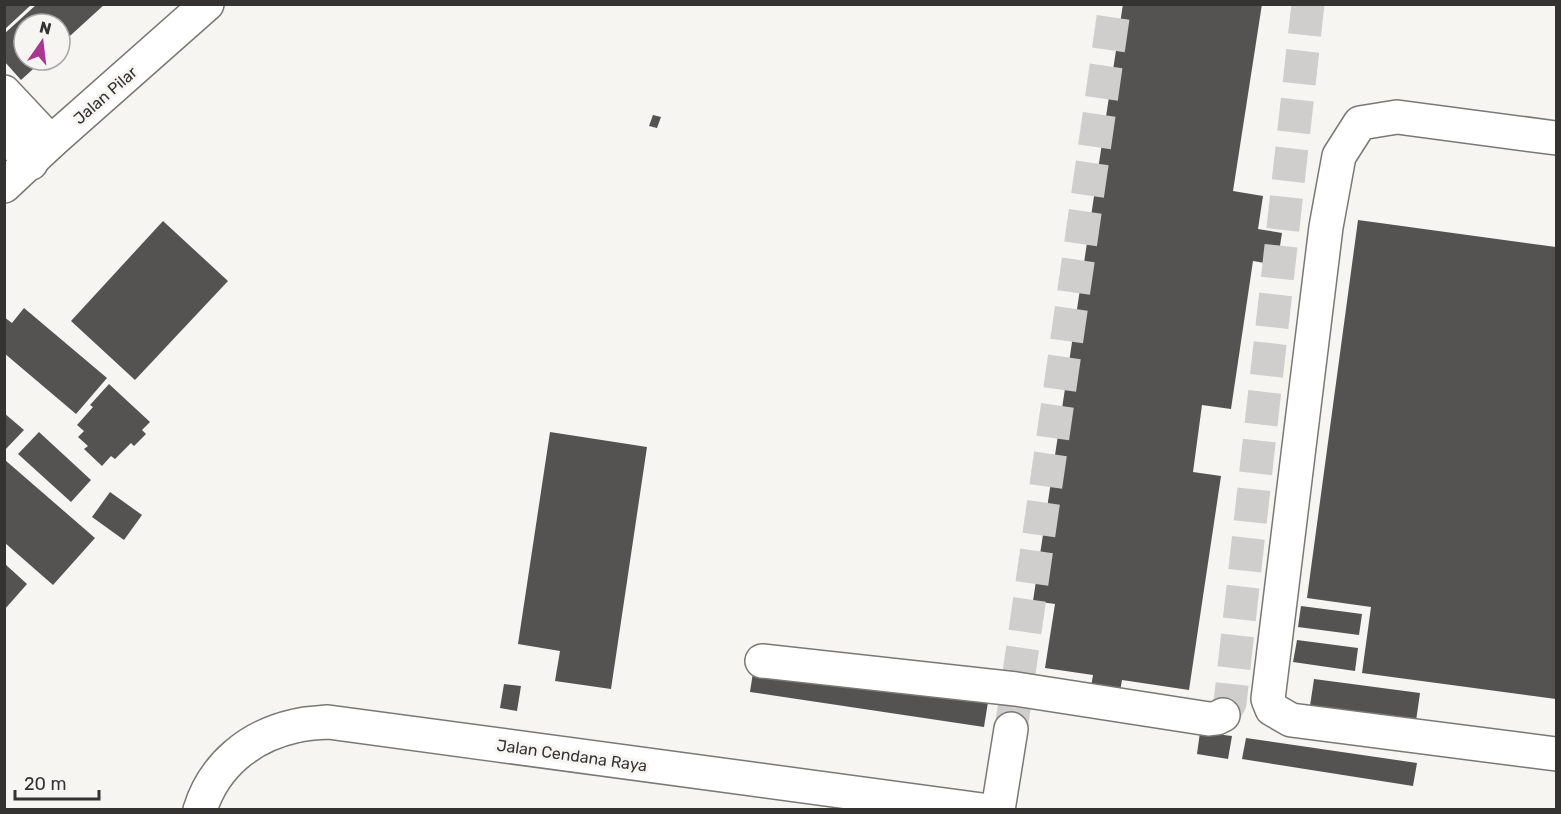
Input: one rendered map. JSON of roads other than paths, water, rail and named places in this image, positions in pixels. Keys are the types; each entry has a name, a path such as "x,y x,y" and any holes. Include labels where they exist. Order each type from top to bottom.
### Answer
{"street":[{"name":"Jalan Pilar","path":"4,186 207,4"},
{"path":"4,92 41,152"},
{"path":"1557,138 1397,117 1360,123 1339,156 1326,227 1269,699 1272,710 1291,720 1557,754"},
{"path":"4,132 41,152"},
{"path":"762,661 1016,689 1209,719 1223,715"},
{"name":"Jalan Cendana Raya","path":"200,810 205,794 222,769 241,749 270,733 296,725 328,722 962,808"},
{"path":"998,810 1011,729"}],"tunnel":[{"path":"1011,729 1115,4"},
{"path":"1223,715 1230,703 1308,4"}]}
